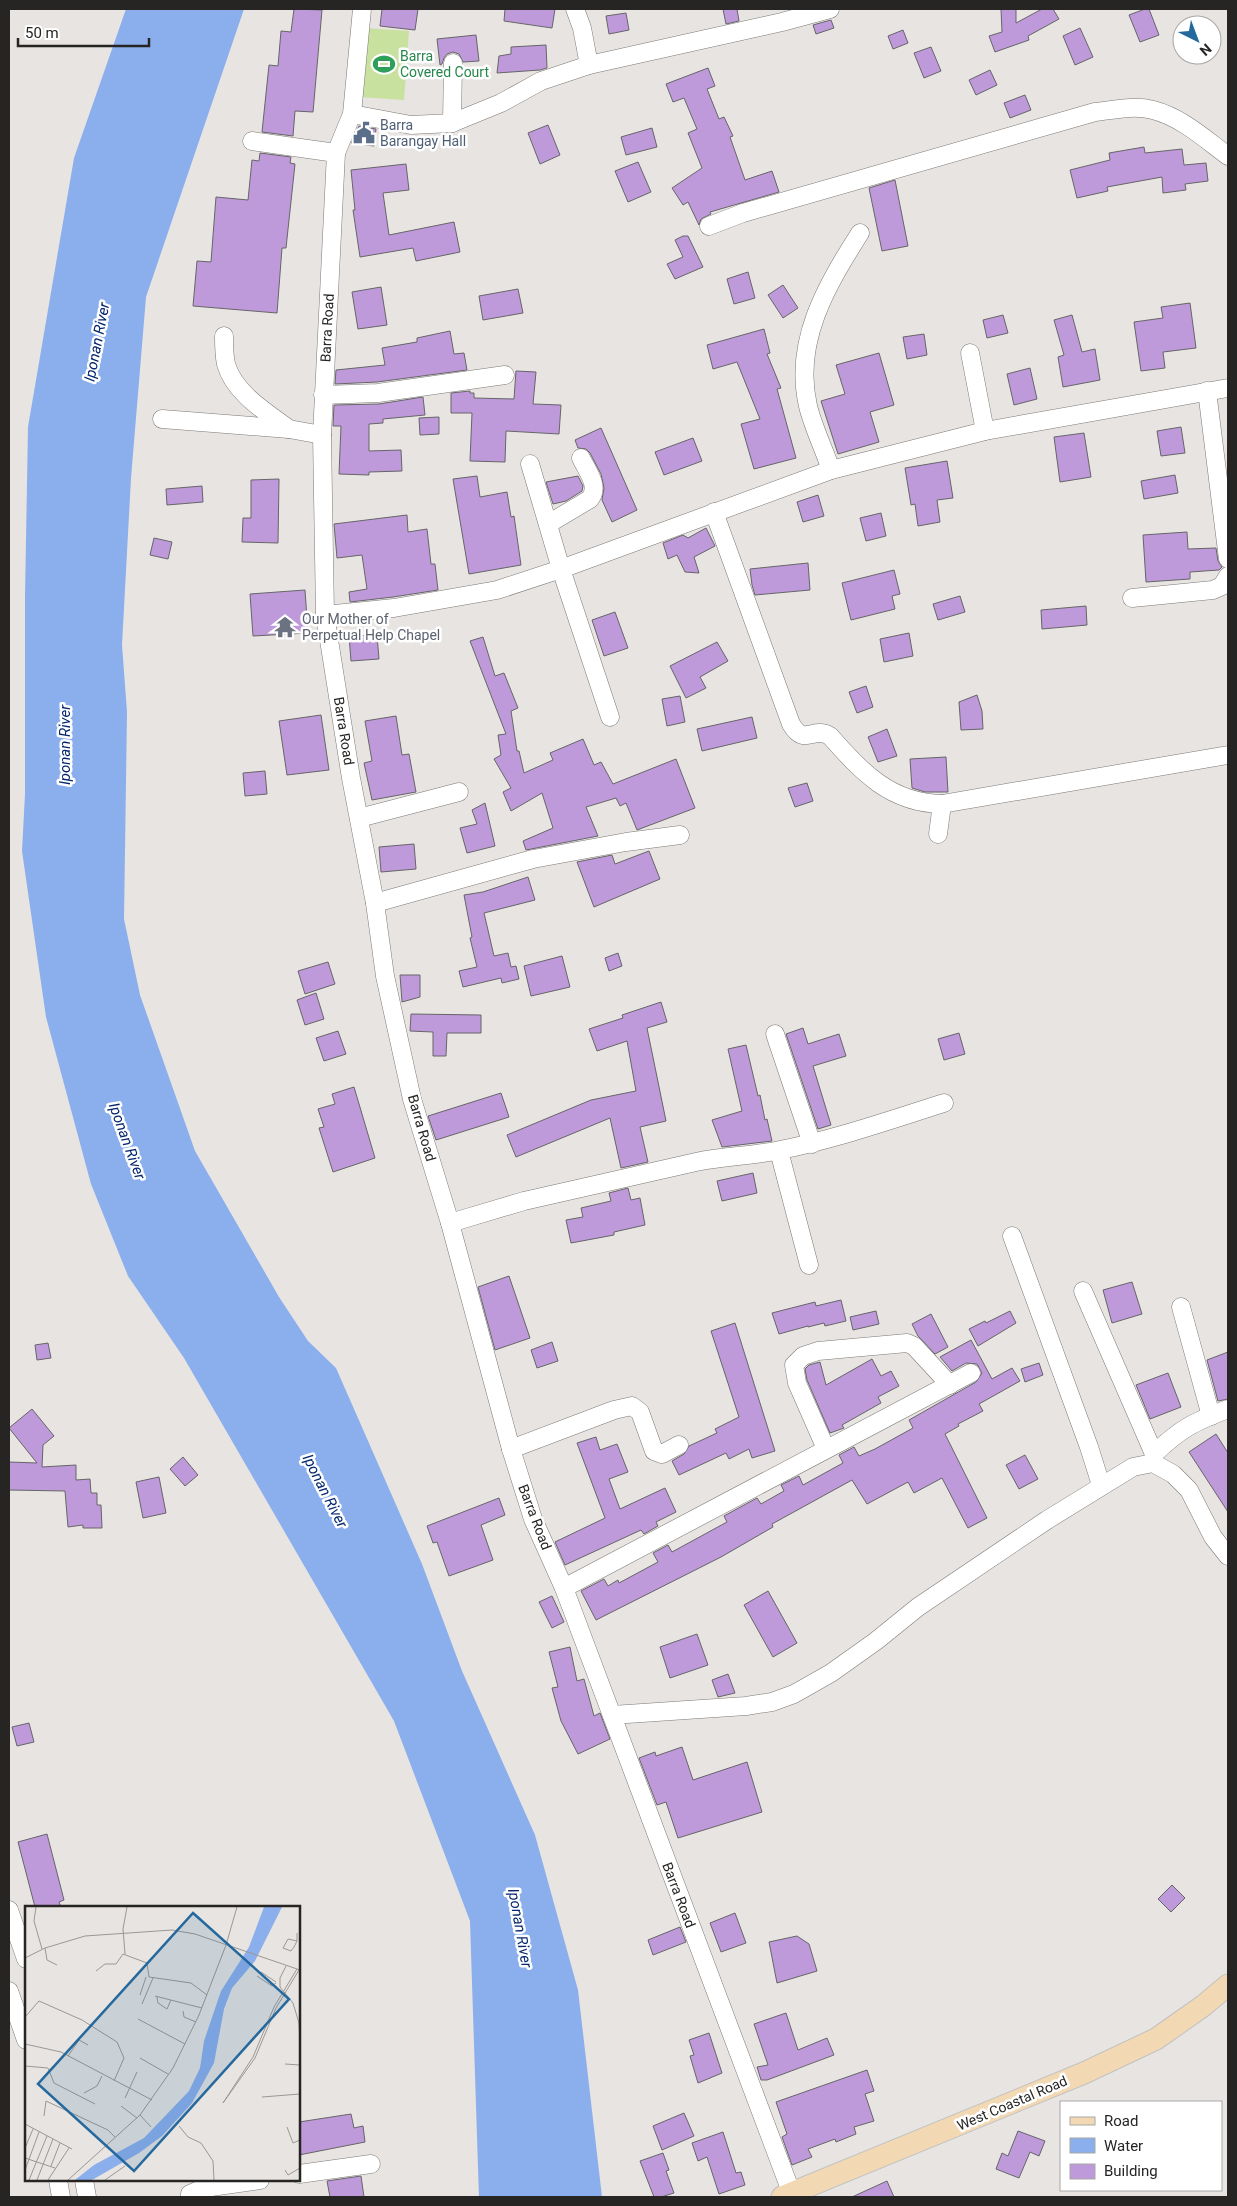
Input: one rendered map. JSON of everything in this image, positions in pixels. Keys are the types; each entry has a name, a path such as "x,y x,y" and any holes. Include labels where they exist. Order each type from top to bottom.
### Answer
{"main road":[{"name":"West Coastal Road","path":"789,2196 1093,2069 1156,2039 1203,2006 1228,1984"}],"street":[{"name":"Barra Road","path":"362,9 352,114 336,153 322,435 325,615 375,903 385,976 412,1099 450,1223 511,1449 533,1519 564,1588 789,2196"},
{"path":"575,9 582,28 589,64"},
{"path":"352,114 412,125 452,123 501,103 541,81 589,64 782,22 830,9"},
{"path":"452,123 453,63"},
{"path":"709,226 743,214 1095,112 1128,108 1151,109 1168,115 1228,156"},
{"path":"252,141 336,153"},
{"path":"831,470 808,406 803,366 809,334 831,279 860,233"},
{"path":"224,336 225,362 231,378 248,396 289,430"},
{"path":"970,353 985,431"},
{"path":"323,395 378,393 505,375"},
{"path":"325,615 394,608 474,595 561,569 831,470 985,431 1228,388"},
{"path":"1207,391 1228,559"},
{"path":"162,419 289,430 322,435"},
{"path":"548,524 590,500 594,493 595,487 581,458"},
{"path":"530,464 561,569 610,717"},
{"path":"714,512 791,724 797,733 802,736 824,733 830,736 859,768 875,782 894,793 920,802 942,804 1228,756"},
{"path":"1132,598 1213,590 1222,586 1228,576"},
{"path":"359,818 459,792"},
{"path":"938,834 942,804"},
{"path":"375,903 533,859 626,842 680,835"},
{"path":"775,1034 812,1144"},
{"path":"450,1223 524,1201 696,1162 779,1151 812,1144 944,1103"},
{"path":"779,1151 809,1265"},
{"path":"1012,1236 1101,1485"},
{"path":"1083,1291 1154,1459 1189,1490 1213,1537 1228,1556"},
{"path":"1181,1307 1210,1416"},
{"path":"826,1449 797,1383 794,1365 802,1356 818,1350 907,1343 914,1346 950,1385"},
{"path":"564,1588 970,1373"},
{"path":"511,1449 614,1410 632,1406 640,1412 654,1451 662,1454 679,1445"},
{"path":"612,1715 746,1706 772,1702 794,1694 831,1673 876,1641 918,1607 1101,1485 1133,1467 1154,1459 1182,1429 1228,1409"},
{"path":"9,1910 25,1956"},
{"path":"9,1991 25,2037"},
{"path":"300,2174 371,2164"},
{"path":"58,2181 61,2197"},
{"path":"84,2181 87,2197"},
{"path":"190,2197 190,2194 204,2188 253,2181"}],"green space":[{"name":"Barra Covered Court","path":"364,28 409,31 404,100 359,97"}],"water":[{"name":"Iponan River","path":"126,9 244,9 146,297 131,478 122,645 127,712 124,919 140,995 195,1151 279,1297 308,1341 336,1368 422,1564 462,1671 535,1835 578,1990 602,2197 479,2197 470,1921 394,1721 184,1358 128,1276 91,1184 46,1017 22,851 25,794 25,597 28,427 74,158"}],"building":[{"path":"294,9 322,10 313,112 295,111 293,136 262,132 269,65 278,66 281,31 291,32"},
{"path":"382,9 418,9 415,30 380,26"},
{"path":"505,9 555,9 552,28 504,21"},
{"path":"723,9 737,9 739,21 726,24"},
{"path":"1001,9 1016,9 1016,23 1042,9 1053,9 1059,19 1028,36 1029,40 995,52 989,36 1002,32"},
{"path":"1149,9 1159,35 1140,42 1129,15"},
{"path":"626,13 629,30 609,34 606,16"},
{"path":"831,20 834,28 816,34 813,25"},
{"path":"1080,28 1093,57 1075,65 1063,36"},
{"path":"903,30 908,43 893,49 888,36"},
{"path":"476,35 479,61 463,62 459,54 453,52 447,54 440,65 437,39"},
{"path":"546,45 547,68 497,73 499,56 511,54 511,47"},
{"path":"931,47 941,71 924,78 914,53"},
{"path":"708,68 715,86 707,89 719,119 724,117 733,136 730,137 745,180 772,171 779,192 710,212 711,214 701,219 699,225 688,202 683,205 672,188 702,168 688,133 697,129 684,98 673,102 666,84"},
{"path":"990,70 997,85 976,95 969,80"},
{"path":"1025,95 1031,110 1010,118 1004,103"},
{"path":"548,125 560,155 540,164 528,133"},
{"name":"Barra Barangay Hall","path":"359,126 376,129 374,146 351,143"},
{"path":"652,128 657,147 626,155 621,137"},
{"path":"1144,147 1145,153 1182,149 1184,165 1206,163 1208,181 1185,184 1186,190 1163,193 1162,177 1107,187 1108,191 1077,198 1070,170 1110,160 1109,153"},
{"path":"260,153 291,157 290,163 295,164 286,248 282,248 277,313 193,306 197,261 211,262 216,197 248,200 252,160 259,161"},
{"path":"638,162 651,192 628,202 615,171"},
{"path":"406,164 409,190 383,193 389,235 454,222 460,252 416,261 413,248 360,257 353,210 355,210 351,170"},
{"path":"895,180 908,246 882,251 869,188"},
{"path":"688,236 703,267 675,279 667,264 683,257 675,240"},
{"path":"748,272 755,298 734,304 727,279"},
{"path":"783,285 798,308 783,318 768,295"},
{"path":"381,287 387,325 358,329 352,292"},
{"path":"518,289 523,313 483,320 479,296"},
{"path":"1190,303 1196,348 1163,352 1165,368 1141,371 1134,322 1163,318 1161,307"},
{"path":"1003,315 1008,333 987,338 983,320"},
{"path":"1072,315 1082,352 1095,349 1100,380 1063,387 1058,357 1064,355 1054,320"},
{"path":"764,329 770,353 767,354 781,388 777,389 796,458 754,469 741,424 760,419 737,362 713,369 707,345"},
{"path":"450,331 454,354 464,353 467,370 377,382 335,384 336,370 385,365 382,348 417,342 417,338"},
{"path":"924,334 927,355 907,359 903,337"},
{"path":"879,353 894,405 870,412 879,442 838,454 821,401 845,394 836,365"},
{"path":"1030,368 1037,399 1014,405 1007,374"},
{"path":"516,371 536,372 533,404 561,405 559,434 506,431 505,462 470,461 472,413 451,413 451,393 470,391 470,393 474,393 474,398 514,399"},
{"path":"423,397 425,415 383,419 383,423 369,424 369,451 401,450 402,471 369,472 369,475 339,474 341,426 333,426 334,405 379,404"},
{"path":"439,417 439,434 420,435 419,418"},
{"path":"1181,427 1185,453 1161,456 1157,431"},
{"path":"601,428 637,510 612,522 602,500 604,488 601,474 590,453 586,449 578,448 575,440"},
{"path":"1084,433 1091,477 1060,482 1054,437"},
{"path":"693,438 702,461 664,475 655,452"},
{"path":"947,461 953,498 937,500 940,522 918,526 915,504 911,505 905,468"},
{"path":"1175,475 1178,493 1144,499 1141,481"},
{"path":"477,476 480,497 507,492 511,517 514,516 521,565 469,574 453,479"},
{"path":"578,476 583,486 582,491 566,501 553,504 546,482"},
{"path":"279,479 278,543 242,542 243,518 251,518 251,480"},
{"path":"202,486 203,502 167,505 166,489"},
{"path":"818,495 824,516 803,522 797,502"},
{"path":"881,513 886,536 866,541 860,518"},
{"path":"407,515 408,532 427,529 431,564 435,564 438,590 350,602 349,592 367,589 362,555 337,558 334,524"},
{"path":"706,528 715,546 694,557 699,573 685,572 677,555 668,559 663,543 683,535 688,538"},
{"path":"1187,532 1188,549 1216,548 1218,561 1222,567 1219,570 1190,572 1190,579 1146,582 1143,535"},
{"path":"154,538 172,542 168,559 150,555"},
{"path":"808,563 810,590 755,595 750,569"},
{"path":"894,570 900,594 892,596 895,609 851,620 842,583"},
{"path":"305,590 308,633 253,636 250,594"},
{"path":"960,596 965,612 938,620 933,604"},
{"path":"1086,606 1087,625 1042,629 1041,610"},
{"path":"615,612 628,648 604,656 592,620"},
{"path":"909,633 913,656 884,662 880,639"},
{"path":"377,635 379,659 351,661 349,636"},
{"path":"483,637 495,676 504,673 518,708 511,711 517,751 519,751 524,773 553,760 550,753 583,739 594,765 601,762 613,784 676,759 695,808 637,830 626,803 620,806 616,798 586,807 598,836 526,850 523,841 553,828 542,793 511,811 503,792 511,788 494,759 501,755 498,735 506,734 470,641"},
{"path":"717,642 728,661 700,677 706,688 686,698 670,666"},
{"path":"866,686 873,707 857,713 849,692"},
{"path":"977,695 982,711 983,729 961,730 959,702"},
{"path":"680,696 685,722 667,726 662,699"},
{"path":"321,715 329,770 287,775 279,721"},
{"path":"396,716 402,755 409,754 416,792 372,800 364,763 372,761 365,721"},
{"path":"752,717 757,738 702,751 697,729"},
{"path":"887,729 897,756 878,762 868,737"},
{"path":"946,757 948,792 925,792 912,788 910,759"},
{"path":"265,771 267,794 245,796 243,773"},
{"path":"807,783 813,801 795,807 788,788"},
{"path":"485,803 495,846 467,853 460,828 477,824 472,810"},
{"path":"414,844 416,869 381,872 379,847"},
{"path":"649,851 660,879 594,907 577,862 612,855 615,864"},
{"path":"528,877 535,900 484,913 494,956 508,953 511,967 516,966 519,979 502,983 501,978 463,987 459,971 477,967 470,938 472,937 464,895 483,892"},
{"path":"618,953 622,966 609,971 605,958"},
{"path":"562,956 570,987 531,996 524,966"},
{"path":"328,962 335,984 305,994 298,971"},
{"path":"400,975 420,975 420,997 402,1002"},
{"path":"316,993 324,1019 305,1025 297,1000"},
{"path":"661,1002 667,1022 647,1028 666,1121 640,1127 648,1162 621,1168 610,1118 516,1157 507,1135 591,1100 636,1091 627,1041 597,1051 589,1029 623,1018 622,1015"},
{"path":"411,1014 481,1015 481,1033 447,1033 446,1056 433,1056 433,1032 410,1031"},
{"path":"803,1028 808,1044 839,1034 846,1056 813,1066 831,1125 818,1129 786,1034"},
{"path":"338,1031 346,1054 324,1061 316,1038"},
{"path":"959,1033 965,1054 944,1060 938,1039"},
{"path":"746,1045 758,1096 760,1095 772,1141 722,1147 712,1120 742,1111 728,1049"},
{"path":"354,1087 375,1158 333,1172 319,1128 324,1127 318,1109 335,1104 332,1094"},
{"path":"501,1093 509,1117 436,1140 428,1116"},
{"path":"753,1173 757,1193 722,1201 717,1181"},
{"path":"628,1188 631,1200 640,1198 645,1225 614,1232 614,1235 571,1243 566,1220 583,1217 581,1208 611,1201 609,1193"},
{"path":"509,1276 530,1338 495,1350 478,1287"},
{"path":"1132,1282 1142,1314 1112,1323 1103,1290"},
{"path":"841,1300 846,1321 825,1326 824,1323 808,1326 779,1334 772,1313 815,1302 816,1306"},
{"path":"876,1311 879,1324 853,1330 850,1317"},
{"path":"1010,1311 1016,1323 978,1346 969,1329"},
{"path":"931,1314 948,1347 935,1354 918,1336 912,1324"},
{"path":"735,1323 775,1451 752,1458 749,1449 729,1459 726,1453 679,1475 672,1461 684,1454 689,1446 717,1433 715,1429 739,1417 711,1331"},
{"path":"971,1340 992,1379 1012,1368 1020,1381 979,1404 983,1411 958,1424 959,1426 945,1434 987,1518 968,1528 942,1478 914,1493 908,1482 867,1504 852,1480 772,1524 773,1527 721,1557 596,1620 581,1591 604,1579 608,1586 618,1580 619,1583 658,1562 653,1553 668,1545 672,1552 727,1522 724,1516 757,1498 761,1504 784,1491 781,1485 799,1476 803,1485 843,1463 839,1455 854,1447 859,1456 875,1449 913,1428 909,1420 976,1382 982,1373 977,1364 966,1363 952,1371 940,1357"},
{"path":"552,1342 558,1361 537,1368 531,1350"},
{"path":"48,1343 51,1358 37,1360 35,1345"},
{"path":"1228,1352 1228,1399 1218,1401 1207,1360"},
{"path":"872,1359 881,1376 891,1371 899,1386 878,1397 881,1403 842,1425 844,1428 830,1433 807,1380 805,1369 809,1365 820,1362 826,1385"},
{"path":"1039,1363 1043,1375 1025,1382 1021,1369"},
{"path":"1168,1373 1181,1407 1150,1419 1136,1385"},
{"path":"32,1409 54,1436 43,1445 42,1467 76,1465 76,1480 90,1479 91,1493 97,1493 97,1505 101,1505 102,1528 83,1528 83,1525 68,1527 65,1491 9,1490 9,1462 37,1463 9,1428"},
{"path":"1216,1434 1228,1453 1228,1512 1189,1452"},
{"path":"596,1437 600,1450 617,1444 628,1472 609,1479 620,1509 665,1488 676,1512 656,1522 658,1526 644,1534 641,1530 565,1565 555,1542 605,1518 577,1443"},
{"path":"1025,1455 1038,1479 1019,1489 1006,1465"},
{"path":"183,1457 198,1475 185,1486 170,1469"},
{"path":"159,1477 166,1513 143,1518 136,1482"},
{"path":"499,1498 505,1515 481,1525 493,1560 449,1576 437,1542 433,1543 427,1526"},
{"path":"768,1591 797,1643 773,1657 744,1605"},
{"path":"552,1596 564,1622 552,1628 539,1602"},
{"path":"697,1634 708,1665 670,1678 660,1647"},
{"path":"570,1647 577,1681 584,1679 594,1716 600,1713 610,1739 578,1754 561,1721 552,1688 558,1687 549,1652"},
{"path":"728,1674 735,1693 718,1697 712,1680"},
{"path":"29,1723 34,1742 17,1746 12,1727"},
{"path":"682,1747 693,1780 747,1762 762,1812 678,1838 666,1802 657,1805 639,1758 655,1752 656,1756"},
{"path":"47,1834 64,1900 59,1902 61,1906 35,1906 18,1842"},
{"path":"1172,1885 1185,1898 1171,1912 1158,1899"},
{"path":"735,1913 746,1943 721,1952 710,1923"},
{"path":"680,1927 686,1942 653,1955 648,1940"},
{"path":"797,1936 809,1944 817,1971 777,1983 769,1942"},
{"path":"786,2013 798,2050 827,2038 834,2055 767,2080 761,2080 757,2067 768,2065 754,2024"},
{"path":"709,2033 722,2073 698,2083 690,2056 694,2055 689,2040"},
{"path":"867,2070 874,2091 865,2094 874,2121 854,2127 856,2134 836,2142 835,2139 808,2149 812,2157 792,2165 782,2137 787,2134 776,2102"},
{"path":"684,2113 694,2136 662,2150 653,2126"},
{"path":"351,2114 354,2128 363,2126 365,2142 300,2155 300,2122"},
{"path":"1018,2131 1045,2141 1039,2156 1030,2152 1019,2178 996,2169 1002,2153 1008,2156"},
{"path":"723,2132 736,2173 741,2172 745,2185 719,2194 707,2157 698,2161 692,2143"},
{"path":"663,2153 669,2170 666,2171 674,2193 654,2197 640,2161"},
{"path":"361,2176 364,2197 330,2197 327,2181"},
{"path":"887,2181 894,2197 852,2197"}],"place":[{"name":"Barra Covered Court","path":"384,64"},
{"name":"Barra Barangay Hall","path":"364,133"},
{"name":"Our Mother of Perpetual Help Chapel","path":"285,627"}]}
